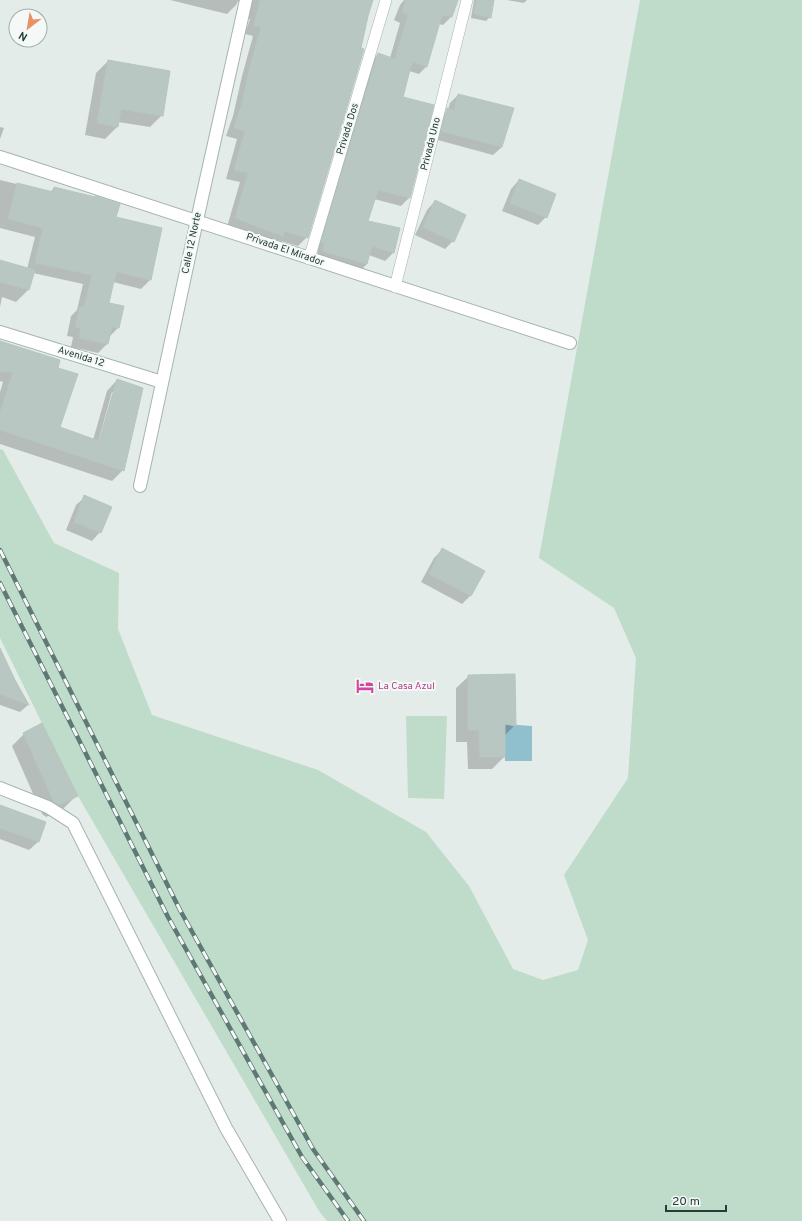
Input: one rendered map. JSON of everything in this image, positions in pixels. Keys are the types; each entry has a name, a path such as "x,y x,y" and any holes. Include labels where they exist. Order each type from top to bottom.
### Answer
{"street":[{"name":"Calle 12 Norte","path":"140,486 246,0"},
{"name":"Privada El Mirador","path":"0,157 197,220 309,259 570,343"},
{"name":"Avenida 12","path":"0,332 162,382"},
{"path":"0,788 48,807 74,824 226,1128 280,1221"}],"lane":[{"name":"Privada Dos","path":"309,259 386,0"},
{"name":"Privada Uno","path":"395,287 467,0"}],"green space":[{"path":"640,0 802,0 802,1221 327,1221 319,1211 78,796 0,638 0,449 3,450 54,543 119,573 118,629 152,715 318,770 426,832 469,886 513,969 543,980 578,970 588,940 564,875 628,778 636,658 614,608 539,558"},
{"path":"406,716 447,716 444,799 408,798"}],"water":[{"path":"505,724 532,726 532,761 505,761"}],"building":[{"path":"260,0 373,0 361,48 364,49 308,238 284,231 283,236 235,218 248,173 234,170 245,131 234,128 241,108 250,66 261,27 254,25"},
{"path":"406,0 458,0 452,17 442,15 427,67 412,62 403,97 434,105 410,198 378,190 368,221 400,228 394,253 372,246 367,264 323,251 325,243 321,242 378,53 395,59 408,15 402,12"},
{"path":"477,0 494,0 491,18 474,14"},
{"path":"108,60 170,71 163,116 121,109 118,127 97,123"},
{"path":"458,94 514,108 502,147 441,131 447,108 454,110"},
{"path":"519,179 556,194 547,218 510,203"},
{"path":"17,183 53,192 54,187 95,196 120,204 116,217 162,228 151,280 116,272 109,303 124,306 119,328 112,327 108,344 79,338 81,328 75,327 80,306 84,307 92,275 35,263 43,228 8,219"},
{"path":"435,200 466,215 454,242 423,227"},
{"path":"0,260 35,270 29,290 0,282"},
{"path":"0,341 60,360 58,368 78,374 60,427 99,441 117,379 143,388 124,471 0,430 0,413 13,372 0,371"},
{"path":"84,495 112,507 101,533 74,522"},
{"path":"442,548 485,571 471,596 429,574"},
{"path":"0,648 15,680 29,705 0,694"},
{"path":"515,674 516,726 505,724 505,757 480,757 479,730 468,730 468,675"},
{"path":"42,723 78,796 59,805 54,802 23,733"},
{"path":"0,805 46,822 39,842 0,828"}],"railway":[{"path":"0,550 180,910 313,1149 364,1221"},
{"path":"0,583 168,917 302,1157 348,1221"}],"place":[{"name":"La Casa Azul","path":"365,686"}]}
